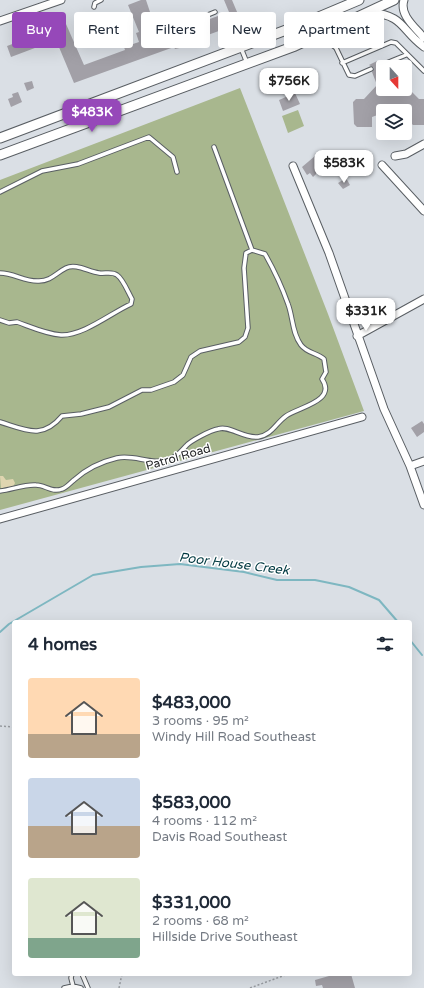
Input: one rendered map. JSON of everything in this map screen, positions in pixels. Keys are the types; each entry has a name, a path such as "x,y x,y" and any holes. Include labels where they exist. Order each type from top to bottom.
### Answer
{"main road":[{"path":"276,33 359,0"},
{"path":"370,12 394,0"},
{"path":"0,138 238,48"},
{"path":"0,155 287,48"}],"street":[{"path":"0,21 61,0"},
{"path":"341,8 347,0"},
{"path":"404,0 402,7 405,15 424,38"},
{"path":"384,14 394,18 424,47"},
{"path":"395,156 406,154 424,144"},
{"path":"382,165 424,211"},
{"path":"293,166 329,253 384,409 410,466 424,505"},
{"path":"357,336 424,300"},
{"name":"Patrol Road","path":"0,519 362,417"},
{"path":"410,466 424,462"}],"lane":[{"path":"94,7 95,2 99,0"},
{"path":"210,14 215,12"},
{"path":"342,63 391,42 396,43 424,72"},
{"path":"241,48 247,64"},
{"path":"336,48 349,75 354,76 371,69"},
{"path":"392,60 406,54"},
{"path":"0,192 42,171 78,164 149,137 173,157 177,172"},
{"path":"214,147 252,250"},
{"path":"0,422 22,430 35,432 46,429 55,424 62,416 81,414 109,407 142,390 151,390 174,382 183,375 191,357 200,351 239,342 244,337 248,328 244,268 246,253 252,250 265,254 274,269 289,306 296,336 301,345 309,353 318,354 324,359 326,372 322,379 326,390 320,399 284,417 268,434 253,437 240,435 227,428 217,429 192,441 186,445 180,454 170,459 148,462 136,458 118,458 92,467 62,489 48,489 35,485 0,491"},
{"path":"0,273 8,273 38,282 49,280 66,268 72,266 99,273 111,273 118,275 132,299 131,304 78,332 62,335 17,322 10,323 0,320"},
{"path":"72,976 73,986"},
{"path":"83,976 88,988"},
{"path":"64,988 73,986 81,988"}],"path":[{"path":"0,726 12,727"},
{"path":"119,988 122,976"},
{"path":"250,988 283,976"}],"green space":[{"path":"240,88 364,411 0,510 0,180"},
{"path":"298,110 304,126 288,133 282,116"}],"sand":[{"path":"0,476 3,476 6,480 13,479 15,483 13,487 1,488"}],"building":[{"path":"141,0 146,0 150,12 141,12 141,48 171,48 74,83 59,48 66,48 66,24 74,42 74,48 77,48 84,65 125,50 124,48 133,48 133,44 139,42 136,33 139,32 133,17 133,12 131,12 128,5"},
{"path":"224,0 232,0 237,12 229,12"},
{"path":"218,16 218,31 210,34 210,19"},
{"path":"12,44 12,48 35,48 11,57 7,46"},
{"path":"376,62 376,82 372,72 374,68 369,65"},
{"path":"32,81 34,88 27,91 24,83"},
{"path":"376,86 376,96 412,96 412,92 419,99 424,99 424,125 412,124 412,104 376,104 376,116 372,117 372,127 357,127 354,124 353,102 356,99 364,99"},
{"path":"18,92 22,102 11,107 8,99 13,97 12,94"},
{"path":"295,93 300,104 283,111 279,100"},
{"path":"315,156 321,163 315,168 318,172 313,177 310,173 307,175 302,167"},
{"path":"346,178 350,185 343,189 338,183"},
{"path":"422,421 424,424 424,432 417,437 411,428"},
{"path":"329,976 352,976 355,988 323,988 322,985 316,986 315,980"}],"waterway":[{"name":"Poor House Creek","path":"16,620 93,575 141,567 180,564 244,572 277,580 315,580 349,587 379,600 396,620"},
{"name":"Poor House Creek","path":"0,632 12,622"},
{"name":"Poor House Creek","path":"412,642 422,655"}]}
